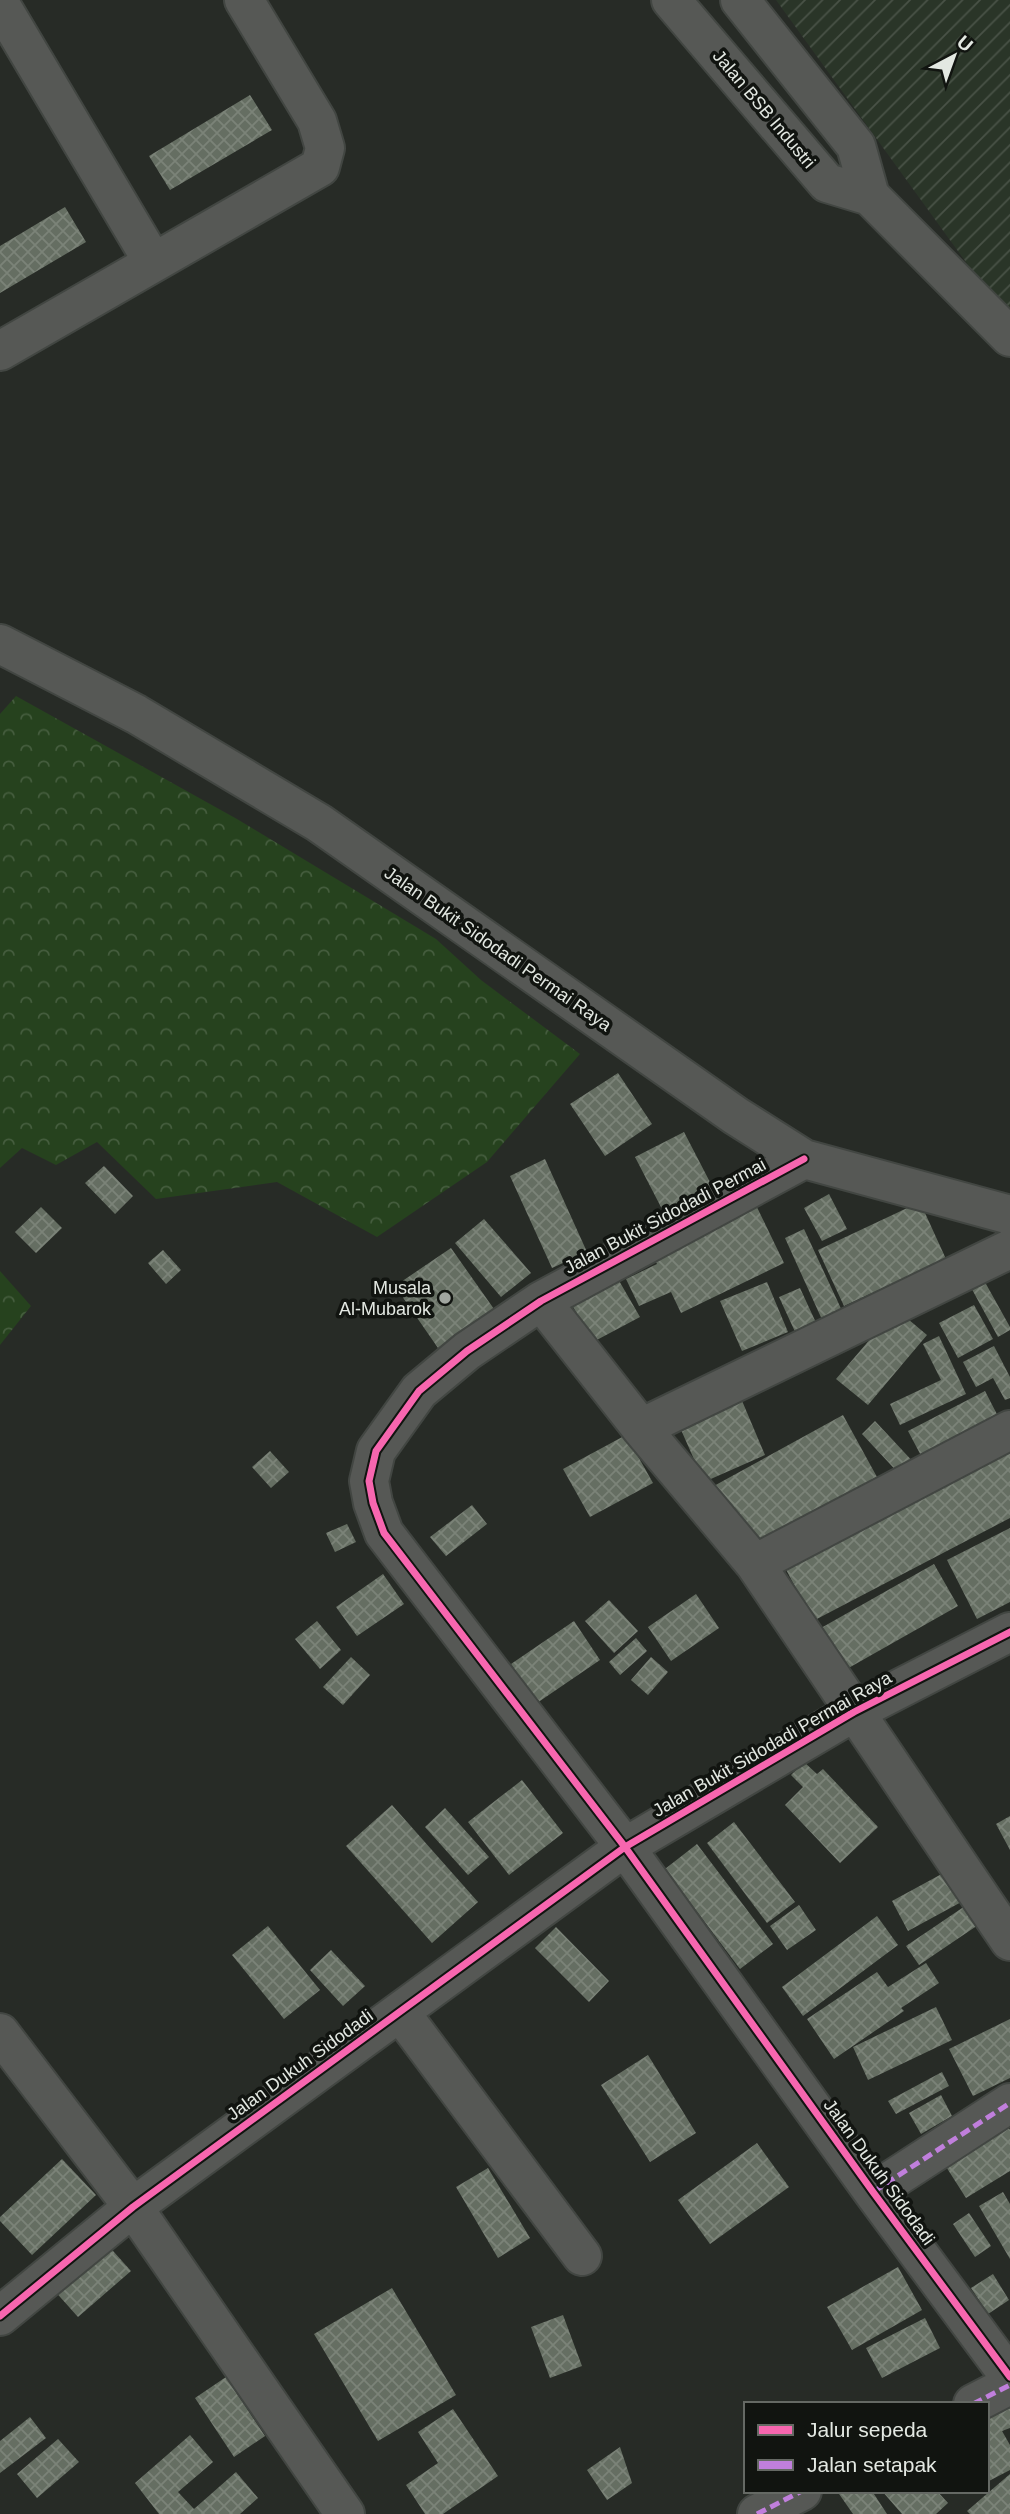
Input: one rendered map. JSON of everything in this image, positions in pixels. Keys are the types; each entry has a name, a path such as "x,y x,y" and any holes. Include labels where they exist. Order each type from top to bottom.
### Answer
{"street":[{"path":"0,351 320,167 325,148 317,121 244,0"},
{"name":"Jalan BSB Industri","path":"671,0 827,183 870,197 1010,337"},
{"name":"Jalan BSB Industri","path":"740,0 856,146 870,197"},
{"path":"0,4 153,262"},
{"name":"Jalan Bukit Sidodadi Permai Raya","path":"0,644 136,714 318,823 726,1109 804,1159 1010,1215"},
{"name":"Jalan Bukit Sidodadi Permai","path":"384,1533 373,1503 369,1481 376,1451 419,1391 467,1350 541,1301 804,1159"},
{"path":"641,1428 1010,1249"},
{"path":"541,1301 641,1428 755,1563 1010,1941"},
{"path":"755,1563 1010,1430"},
{"name":"Jalan Dukuh Sidodadi","path":"384,1533 625,1847 873,2193 1010,2378"},
{"name":"Jalan Bukit Sidodadi Permai Raya","path":"625,1847 854,1712 1010,1632"},
{"name":"Jalan Dukuh Sidodadi","path":"0,2316 133,2207 625,1847"},
{"path":"400,2012 582,2256"},
{"path":"0,2033 133,2207 345,2514"},
{"path":"873,2193 1010,2104"},
{"path":"977,2402 1010,2385"},
{"path":"757,2514 798,2493"}],"shaded area":[{"path":"776,0 1010,0 1010,323"}],"green space":[{"path":"16,696 237,819 436,939 481,980 580,1054 487,1162 377,1237 277,1182 156,1199 97,1142 56,1165 22,1148 0,1168 0,714"},
{"path":"0,1271 31,1306 0,1345"}],"building":[{"path":"250,95 272,130 170,190 149,156"},
{"path":"65,207 86,242 0,293 0,246"},
{"path":"618,1073 652,1124 605,1156 570,1104"},
{"path":"684,1132 712,1186 663,1211 635,1157"},
{"path":"545,1159 587,1252 552,1268 510,1176"},
{"path":"104,1166 133,1196 115,1214 85,1183"},
{"path":"829,1194 847,1229 822,1241 804,1208"},
{"path":"754,1201 784,1263 681,1313 671,1292 639,1306 626,1279 657,1264 651,1251"},
{"path":"920,1202 946,1259 844,1306 818,1250"},
{"path":"41,1207 62,1228 36,1253 15,1232"},
{"path":"484,1219 531,1273 501,1297 455,1243"},
{"path":"804,1229 844,1315 824,1324 785,1238"},
{"name":"Musala Al-Mubarok","path":"451,1248 494,1309 438,1348 395,1286"},
{"path":"163,1250 181,1270 166,1284 148,1263"},
{"path":"614,1272 640,1317 593,1342 568,1298"},
{"path":"981,1275 1010,1327 1010,1330 998,1337 968,1282"},
{"path":"767,1282 788,1332 742,1351 720,1301"},
{"path":"800,1288 818,1327 797,1336 779,1297"},
{"path":"974,1305 993,1339 958,1358 939,1323"},
{"path":"896,1309 927,1335 868,1405 836,1379"},
{"path":"939,1336 966,1394 900,1425 890,1404 941,1380 923,1344"},
{"path":"994,1346 1010,1377 1010,1398 1005,1400 993,1378 976,1387 963,1362"},
{"path":"985,1391 1002,1424 926,1465 908,1431"},
{"path":"740,1396 765,1455 704,1482 678,1423"},
{"path":"843,1415 877,1477 746,1548 712,1487"},
{"path":"875,1421 917,1466 903,1478 862,1434"},
{"path":"626,1435 653,1483 590,1517 563,1469"},
{"path":"1010,1439 1010,1518 813,1621 781,1560"},
{"path":"270,1451 289,1472 271,1488 252,1467"},
{"path":"472,1505 487,1524 446,1556 430,1537"},
{"path":"347,1524 356,1542 335,1552 326,1533"},
{"path":"1010,1528 1010,1602 977,1619 947,1560"},
{"path":"934,1564 958,1606 845,1670 821,1628"},
{"path":"383,1574 404,1604 357,1636 336,1607"},
{"path":"696,1594 719,1628 671,1661 648,1627"},
{"path":"609,1600 638,1631 614,1653 585,1621"},
{"path":"317,1621 341,1650 320,1669 295,1639"},
{"path":"574,1621 600,1660 537,1703 511,1664"},
{"path":"636,1638 647,1651 620,1675 609,1662"},
{"path":"351,1657 370,1675 343,1705 323,1687"},
{"path":"651,1657 668,1672 648,1695 631,1680"},
{"path":"804,1762 817,1774 823,1769 878,1827 840,1863 785,1805 803,1787 791,1775"},
{"path":"522,1780 563,1833 509,1875 468,1822"},
{"path":"392,1805 478,1902 432,1943 346,1846"},
{"path":"445,1808 489,1857 468,1875 425,1827"},
{"path":"1010,1816 1010,1850 996,1824"},
{"path":"734,1822 795,1902 767,1923 707,1843"},
{"path":"697,1844 773,1944 740,1969 665,1869"},
{"path":"949,1870 965,1900 908,1931 892,1901"},
{"path":"968,1904 981,1923 919,1965 906,1946"},
{"path":"799,1905 816,1930 787,1950 770,1926"},
{"path":"877,1916 898,1945 803,2016 782,1987"},
{"path":"268,1926 320,1990 284,2019 232,1955"},
{"path":"556,1927 609,1981 589,2002 535,1948"},
{"path":"331,1950 365,1986 343,2006 310,1970"},
{"path":"926,1963 939,1983 901,2008 904,2011 834,2059 807,2019 877,1972 888,1987"},
{"path":"936,2007 952,2040 868,2080 853,2047"},
{"path":"1010,2019 1010,2078 973,2096 949,2049"},
{"path":"648,2055 696,2133 650,2162 601,2085"},
{"path":"942,2072 949,2086 896,2114 888,2101"},
{"path":"941,2095 952,2116 921,2134 909,2113"},
{"path":"1006,2123 1010,2130 1010,2171 966,2198 943,2162"},
{"path":"757,2143 789,2187 710,2244 678,2200"},
{"path":"62,2159 96,2195 32,2255 0,2221 0,2217"},
{"path":"488,2168 530,2238 498,2258 456,2187"},
{"path":"1003,2192 1010,2204 1010,2259 979,2206"},
{"path":"969,2213 991,2246 975,2257 953,2224"},
{"path":"105,2242 131,2271 78,2317 52,2288"},
{"path":"898,2267 922,2310 852,2350 827,2307"},
{"path":"993,2274 1009,2300 988,2314 971,2288"},
{"path":"392,2288 456,2395 378,2441 314,2334"},
{"path":"563,2315 582,2366 550,2378 531,2327"},
{"path":"925,2318 940,2348 882,2378 866,2348"},
{"path":"226,2377 265,2436 234,2457 195,2398"},
{"path":"1001,2392 1010,2409 1010,2428 1002,2431 1010,2445 1010,2470 989,2481 989,2402"},
{"path":"453,2409 498,2476 443,2514 425,2514 406,2485 438,2463 418,2432"},
{"path":"30,2417 46,2438 0,2473 0,2441"},
{"path":"190,2435 213,2462 178,2492 194,2509 236,2472 258,2498 240,2514 159,2514 135,2483"},
{"path":"58,2439 79,2462 37,2498 17,2474"},
{"path":"620,2447 632,2483 607,2500 587,2470"},
{"path":"1010,2474 1010,2514 970,2514 967,2511"},
{"path":"838,2493 873,2493 887,2514 853,2514"},
{"path":"884,2493 939,2493 948,2503 936,2514 902,2514"}],"marked path":[{"path":"873,2192 1010,2103"},
{"path":"977,2402 1010,2385"},
{"path":"757,2514 798,2493"}],"cycle path":[{"path":"804,1159 541,1301 467,1351 419,1391 376,1451 369,1481 373,1503 384,1533 625,1847 873,2192 1010,2377"},
{"path":"0,2316 133,2207 625,1847 854,1712 1010,1632"}],"place":[{"name":"Musala Al-Mubarok","path":"445,1298"}]}
